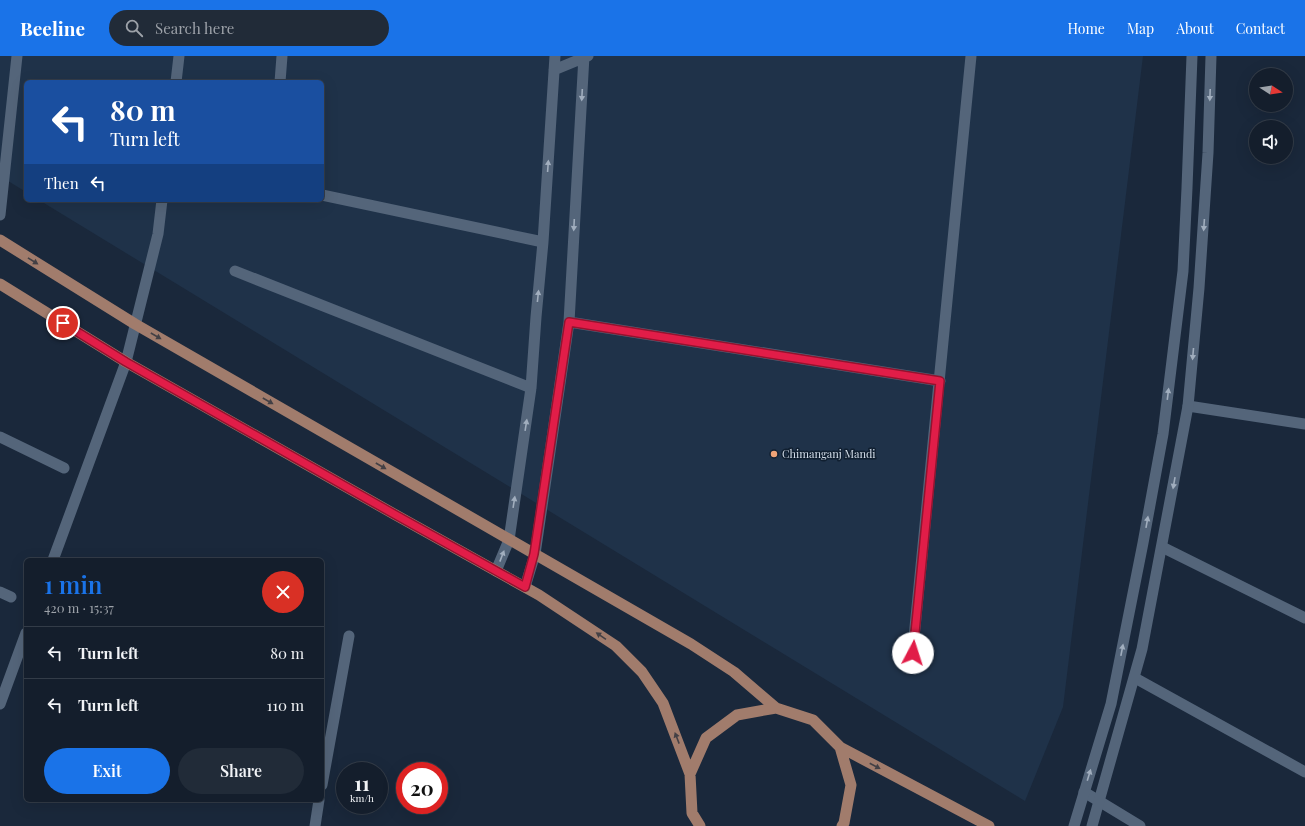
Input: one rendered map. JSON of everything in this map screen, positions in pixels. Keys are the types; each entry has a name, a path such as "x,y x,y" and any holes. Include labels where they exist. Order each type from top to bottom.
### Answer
{"main road":[{"path":"0,240 135,324 691,644 734,672 776,708 813,720 840,748 989,826"},
{"path":"0,284 126,362 525,587 616,646 642,672 663,703 690,774 693,826"},
{"path":"690,774 706,738 737,715 776,708"},
{"path":"840,748 851,785 844,823 842,826"},
{"path":"692,813 700,826"}],"street":[{"path":"0,215 17,56"},
{"path":"176,80 179,56"},
{"path":"280,80 282,56"},
{"path":"496,571 508,540 531,388 543,242 555,56"},
{"path":"911,668 971,56"},
{"path":"1074,826 1112,704 1144,543 1163,434 1182,271 1192,56"},
{"path":"1092,826 1142,649 1188,406 1200,288 1207,169 1211,56"},
{"path":"525,587 534,554 569,322 585,57 554,70"},
{"path":"324,195 543,242"},
{"path":"54,558 126,362 158,234 162,202"},
{"path":"235,271 531,388"},
{"path":"569,322 940,381"},
{"path":"1188,406 1305,424"},
{"path":"0,437 64,468"},
{"path":"1162,547 1305,618"},
{"path":"0,592 11,597"},
{"path":"324,774 349,636"},
{"path":"0,704 24,638"},
{"path":"1134,678 1305,772"},
{"path":"1084,792 1140,826"},
{"path":"315,826 319,802"}],"shaded area":[{"name":"Chimanganj Mandi","path":"0,56 1143,56 1063,707 1025,801 42,202 324,202 324,80 24,80 24,191 0,176"}],"place":[{"name":"Chimanganj Mandi","path":"774,454"}],"route":[{"path":"63,323 126,362 525,587 534,554 569,322 940,381 931,459 913,653"}]}
